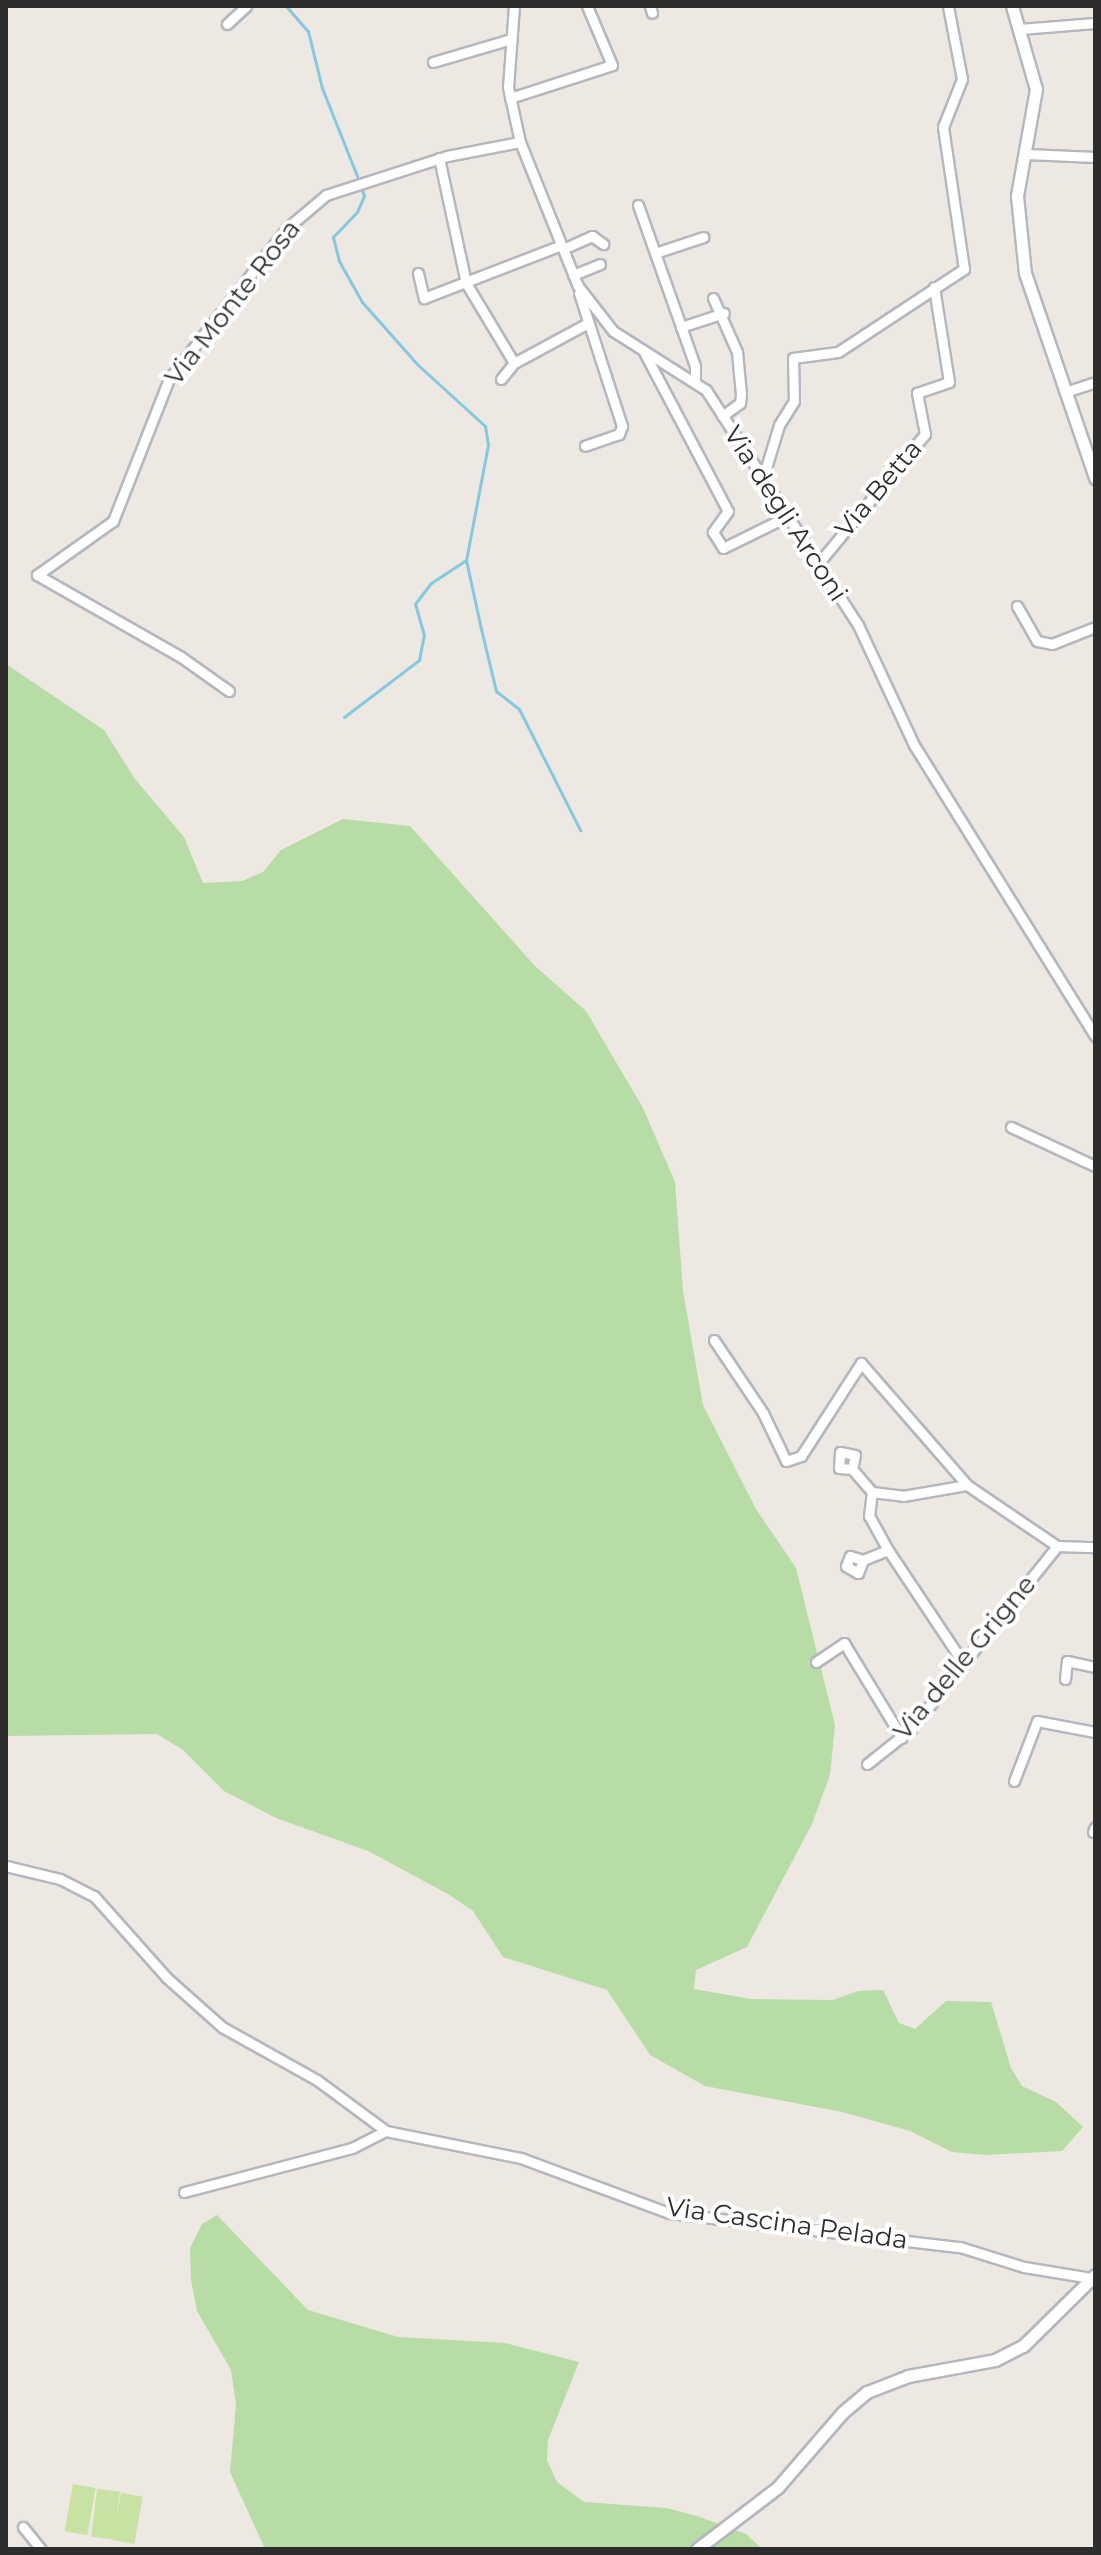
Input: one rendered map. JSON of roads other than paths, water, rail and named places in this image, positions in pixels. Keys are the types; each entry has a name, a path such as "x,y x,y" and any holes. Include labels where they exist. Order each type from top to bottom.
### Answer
{"street":[{"path":"227,24 246,6"},
{"name":"Via degli Arconi","path":"514,6 510,98 520,142 578,286 613,331 644,352 695,379 722,416 858,625 914,745 1095,1036"},
{"path":"510,98 612,65 587,6"},
{"path":"763,478 779,425 794,401 793,358 838,352 964,269 943,127 962,79 948,6"},
{"path":"1012,6 1036,89 1017,196 1025,273 1095,478"},
{"path":"1020,29 1095,23"},
{"path":"433,62 511,39"},
{"name":"Via Monte Rosa","path":"229,691 181,657 37,575 113,521 169,379 287,228 326,195 439,158 520,142"},
{"path":"1026,154 1095,157"},
{"path":"439,158 466,283 514,363"},
{"path":"638,205 681,327 695,379"},
{"path":"418,273 424,298 592,236 603,244"},
{"path":"655,253 703,237"},
{"path":"573,275 600,264"},
{"path":"578,286 586,324 622,426 619,434 585,446"},
{"name":"Via Betta","path":"817,565 925,434 917,393 949,382 934,287"},
{"path":"713,298 724,313 737,352 741,394 740,403 722,416"},
{"path":"681,327 724,313"},
{"path":"501,379 514,363 586,324"},
{"path":"644,352 728,511 713,532 723,548 786,517"},
{"path":"1065,392 1095,382"},
{"path":"1017,606 1037,641 1052,644 1095,627"},
{"path":"1011,1127 1095,1166"},
{"path":"714,1340 763,1413 786,1461 801,1456 861,1363 967,1485 1057,1546 1095,1547"},
{"path":"852,1469 872,1492 903,1496 967,1485"},
{"path":"872,1492 869,1516 964,1664"},
{"name":"Via delle Grigne","path":"867,1764 902,1738 1057,1546"},
{"path":"863,1560 888,1550"},
{"path":"816,1662 844,1643 902,1738"},
{"path":"1065,1679 1067,1661 1095,1667"},
{"path":"1014,1781 1037,1721 1095,1732"},
{"name":"Via Cascina Pelada","path":"6,1866 60,1879 94,1896 167,1978 222,2027 317,2080 386,2131 521,2158 669,2213 960,2247 1024,2267 1093,2277"},
{"path":"184,2192 352,2148 386,2131"},
{"path":"697,2549 778,2487 843,2412 867,2392 908,2376 995,2360 1023,2346 1093,2277"},
{"path":"23,2527 41,2549"}],"waterway":[{"path":"286,6 308,31 322,88 357,176"},
{"path":"361,187 364,196 357,212 333,237 339,261 362,302 418,365 485,426 488,445 466,560 481,629 496,691 519,709 580,830"},
{"path":"344,717 419,660 424,635 415,604 431,583 466,560"}]}
